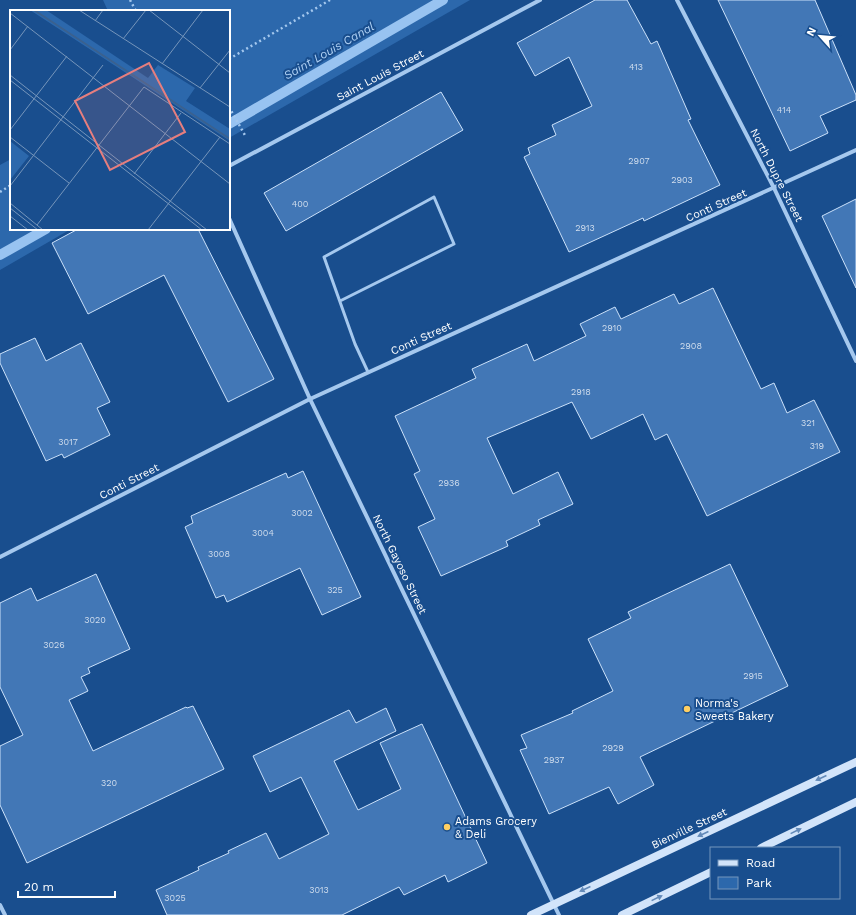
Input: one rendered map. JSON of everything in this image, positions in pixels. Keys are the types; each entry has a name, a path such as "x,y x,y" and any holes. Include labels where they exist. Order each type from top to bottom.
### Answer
{"street":[{"name":"Saint Louis Street","path":"230,165 540,0"},
{"name":"North Dupre Street","path":"677,0 774,188 856,361"},
{"name":"Conti Street","path":"0,557 310,399 856,150"},
{"name":"North Gayoso Street","path":"230,220 310,399 559,915"},
{"name":"Bienville Street","path":"531,915 856,762"},
{"path":"763,847 856,802"},
{"path":"622,915 710,872"},
{"path":"0,905 5,915"}],"lane":[{"path":"340,301 454,244 434,197 324,257 354,344 368,372"}],"path":[{"path":"130,0 135,10"},
{"path":"230,58 330,0"},
{"path":"230,109 246,137"},
{"path":"0,192 10,186"}],"green space":[{"path":"103,0 470,0 230,137 230,10 108,10"},
{"path":"10,160 10,230 69,230 0,270 0,165"}],"building":[{"path":"595,0 627,0 651,44 657,41 691,119 688,120 720,185 644,221 643,218 569,252 524,157 530,154 528,148 556,135 552,125 592,106 569,57 535,76 517,43"},
{"path":"718,0 815,0 856,95 856,100 820,116 828,133 790,151"},
{"path":"441,92 463,130 286,231 264,193"},
{"path":"856,199 856,288 822,216"},
{"path":"76,230 199,230 274,379 228,402 164,275 88,314 52,243"},
{"path":"713,288 761,389 774,383 787,413 814,400 840,452 707,516 667,434 655,440 643,414 591,439 572,402 487,438 513,494 558,472 573,504 538,520 540,525 506,541 508,546 441,576 418,527 435,519 414,474 420,471 395,416 476,378 472,369 527,344 534,361 586,336 580,324 615,307 621,319 674,294 679,304"},
{"path":"35,338 46,361 81,343 110,402 97,408 110,435 64,458 62,454 46,461 0,363 0,354"},
{"path":"303,471 361,597 322,615 300,568 227,602 224,595 216,598 185,527 193,523 191,516 286,473 288,478"},
{"path":"730,564 788,686 640,757 654,785 618,804 609,787 549,814 520,750 527,748 521,735 573,713 572,711 613,691 588,639 631,618 628,612"},
{"path":"96,574 130,649 88,668 90,673 81,677 88,691 69,700 93,751 186,707 193,706 224,769 27,863 0,805 0,746 23,735 0,687 0,603 31,588 37,601"},
{"path":"386,708 396,731 334,761 358,810 401,789 380,743 422,724 487,863 448,882 445,875 404,895 399,887 342,915 167,915 156,890 199,870 198,867 229,853 228,851 266,833 279,859 329,834 301,777 270,792 253,756 349,710 356,723"}],"waterway":[{"name":"Saint Louis Canal","path":"230,123 443,0"},
{"name":"Saint Louis Canal","path":"0,255 44,230"}],"place":[{"name":"Norma's Sweets Bakery","path":"687,709"},
{"name":"Adams Grocery & Deli","path":"447,827"}]}
